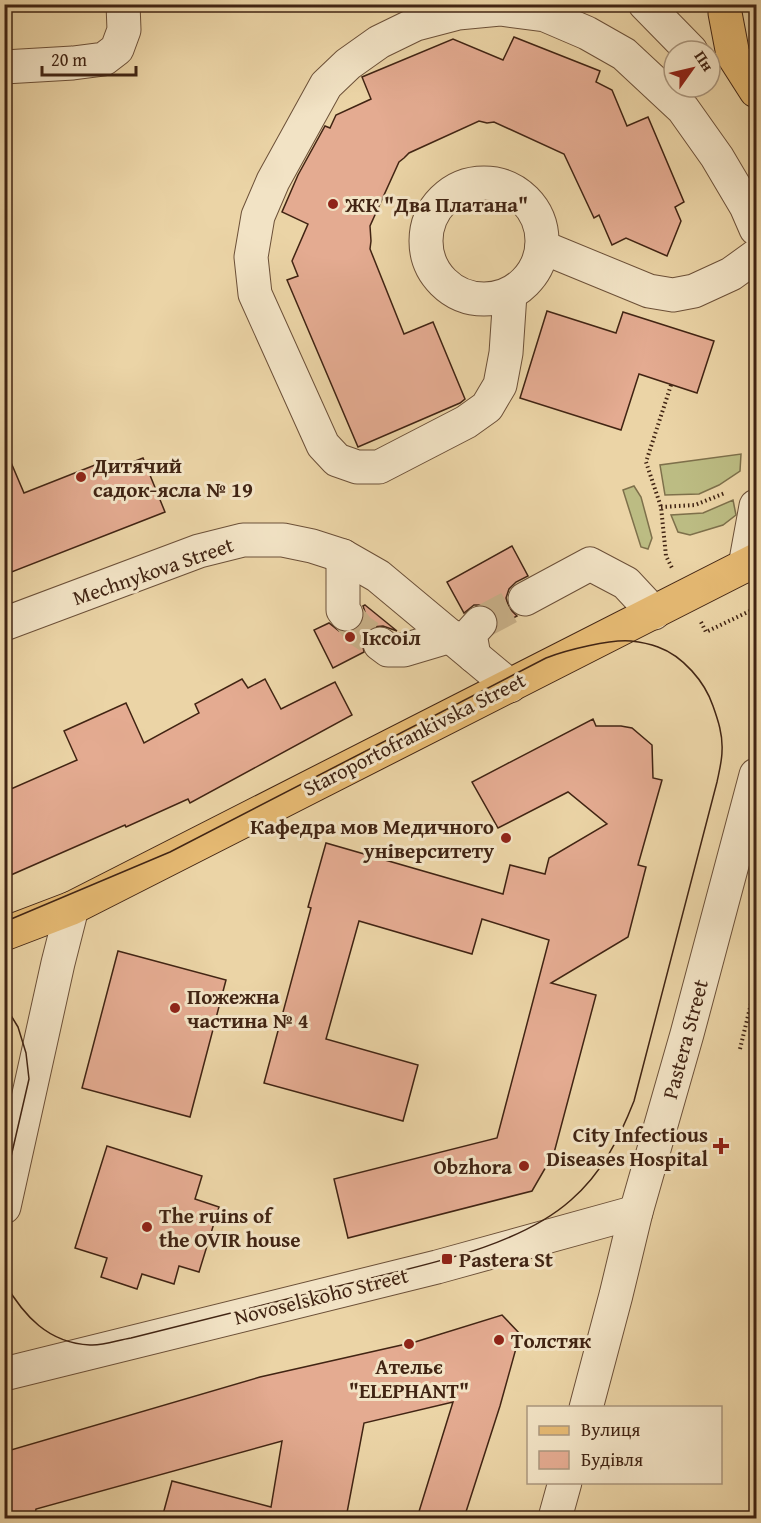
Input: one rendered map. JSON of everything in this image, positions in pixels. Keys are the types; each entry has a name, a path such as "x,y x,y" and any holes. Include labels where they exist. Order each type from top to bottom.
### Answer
{"main road":[{"path":"725,9 734,55 756,91"},
{"name":"Staroportofrankivska Street","path":"4,934 72,908 751,563"}],"street":[{"path":"4,68 104,59 117,49 124,30 123,4"},
{"path":"645,4 679,39"},
{"path":"510,294 506,353 500,385 487,406 466,422 379,466 357,467 337,460 323,445 255,294 252,257 258,216 273,181 326,85 348,64 379,42 416,24 458,13 500,9 544,15 587,33 624,54 662,80"},
{"path":"713,39 725,9"},
{"path":"688,99 756,229"},
{"path":"485,183 504,187 521,196 533,211 541,228 542,247 537,266 526,282 510,294 492,299 472,299 454,292 440,279 430,264 426,244 427,225 435,208 449,194 466,186 485,183"},
{"path":"542,247 649,291 673,295 694,291 731,274 756,256"},
{"path":"751,563 756,506"},
{"name":"Mechnykova Street","path":"4,624 198,551 243,540 283,540 343,556 378,576 510,686"},
{"path":"343,556 343,610 346,614"},
{"path":"525,599 590,564 626,583 654,613"},
{"path":"380,644 388,650 462,646 480,623"},
{"name":"Pastera Street","path":"586,1406 636,1212 690,1023 756,775"},
{"path":"4,1207 72,908"},
{"name":"Novoselskoho Street","path":"4,1374 437,1267 636,1212"},
{"path":"555,1518 564,1484"}],"path":[{"path":"666,556 660,507 646,462 671,385"},
{"path":"660,507 695,505 726,492"},
{"path":"740,1049 756,983"}],"green space":[{"path":"741,454 740,471 719,485 699,494 665,495 660,465"},
{"path":"634,486 641,497 652,538 648,549 641,547 623,490"},
{"path":"733,500 736,515 723,525 690,535 678,532 671,515 703,513"}],"building":[{"name":"ЖК \"Два Платана\"","path":"514,37 600,71 596,82 612,90 627,126 648,117 684,202 675,207 681,221 667,256 626,238 612,245 599,215 594,218 564,154 494,122 479,121 409,153 399,162 370,226 370,249 404,334 433,322 465,399 358,447 287,280 298,276 292,261 308,224 282,212 298,175 325,126 330,128 336,115 371,99 362,77 453,39 503,60"},
{"path":"547,311 616,333 623,312 714,341 697,393 639,374 621,430 520,398"},
{"path":"4,446 24,493 95,465 99,475 143,458 165,512 4,575"},
{"path":"512,546 528,576 516,582 509,589 506,598 509,608 517,616 498,626 498,617 485,605 474,605 464,613 447,582"},
{"path":"365,605 397,631 383,626 372,627 365,633 362,641 364,652 333,668 314,630 329,623 339,631 349,632 357,629 363,621 365,612 363,606"},
{"path":"242,679 248,688 265,679 281,709 335,682 352,715 190,803 188,799 4,878 4,792 77,760 64,731 126,703 144,743 199,713 195,704"},
{"path":"593,719 596,726 632,728 652,745 653,778 662,780 638,865 646,867 628,937 551,983 596,995 554,1153 532,1191 348,1238 334,1179 497,1138 549,940 482,919 472,954 359,921 326,1039 418,1065 403,1121 264,1083 326,843 503,894 510,865 545,874 549,858 607,824 568,792 498,828 472,782"},
{"path":"118,951 226,980 190,1117 82,1088"},
{"name":"The ruins of the OVIR house","path":"107,1146 202,1176 195,1199 219,1207 199,1272 179,1266 174,1284 142,1274 137,1289 101,1277 107,1258 75,1248"},
{"path":"502,1315 520,1334 500,1406 464,1518 417,1518 453,1402 364,1423 346,1518 162,1518 172,1481 271,1507 282,1441 36,1509 34,1518 4,1518 4,1452 260,1377 415,1342"}],"tunnel":[{"path":"480,623 525,599"},
{"path":"346,614 359,630 380,644"}],"tram line":[{"path":"4,922 170,852 546,658 565,652 601,643 622,641 645,643 667,651 684,663 699,679 709,697 718,722 722,751 717,782 634,1101 601,1167 571,1200 548,1217 523,1231 465,1254 100,1345 75,1343 62,1339 39,1326 20,1306 4,1282"},
{"path":"4,1004 18,1027 26,1053 29,1079 4,1187"}],"place":[{"name":"ЖК \"Два Платана\"","path":"333,204"},
{"name":"Дитячий садок-ясла № 19","path":"81,477"},
{"name":"Iксоiл","path":"350,637"},
{"name":"Кафедра мов Медичного університету","path":"506,838"},
{"name":"Пожежна частина № 4","path":"175,1008"},
{"name":"City Infectious Diseases Hospital","path":"721,1146"},
{"name":"Obzhora","path":"524,1166"},
{"name":"The ruins of the OVIR house","path":"147,1227"},
{"name":"Pastera St","path":"447,1259"},
{"name":"Толстяк","path":"499,1340"},
{"name":"Ательє \"ELEPHANT\"","path":"409,1344"}]}
